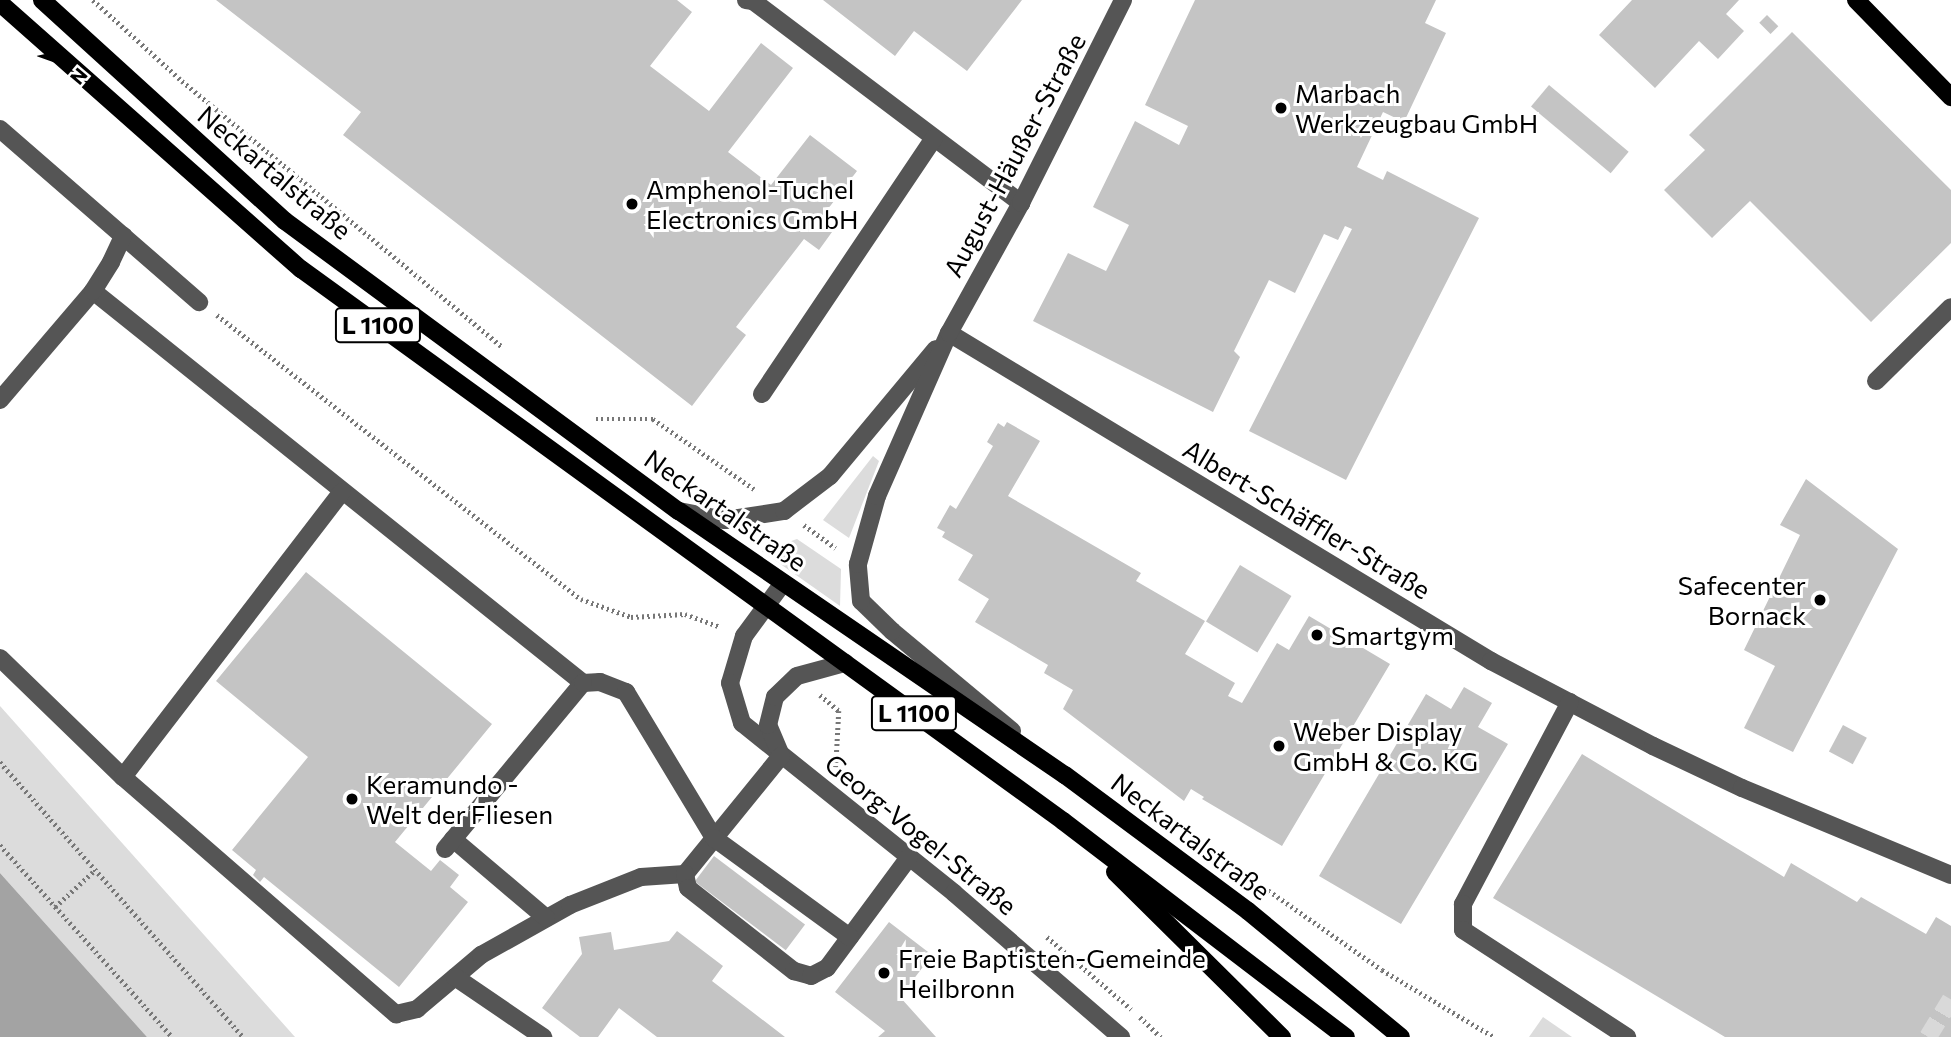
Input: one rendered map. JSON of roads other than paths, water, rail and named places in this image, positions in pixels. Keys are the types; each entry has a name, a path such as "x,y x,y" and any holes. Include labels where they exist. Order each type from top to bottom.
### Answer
{"main road":[{"name":"Neckartalstraße","path":"42,0 285,221 679,511 1065,775 1248,911 1401,1037"},
{"path":"1856,0 1951,97"},
{"name":"Neckartalstraße","path":"0,4 300,269 1063,821 1346,1037"},
{"path":"1063,821 1282,1037"}],"street":[{"path":"746,0 753,1 1021,203"},
{"name":"August-Häußer-Straße","path":"1065,775 892,631 860,601 858,564 877,496 949,333 1021,203 1123,0"},
{"path":"0,129 199,302"},
{"path":"762,394 934,138"},
{"path":"0,400 93,292 123,236"},
{"path":"93,292 342,492 544,649 583,683 600,682 626,692 714,838 850,937"},
{"path":"1876,381 1951,307"},
{"name":"August-Häußer-Straße","path":"679,511 725,520 784,511 830,476 949,333"},
{"name":"Albert-Schäffler-Straße","path":"949,333 1491,661 1742,788 1951,875"},
{"path":"123,777 342,492"},
{"name":"Georg-Vogel-Straße","path":"783,583 744,636 730,683 742,723 909,857 1121,1037"},
{"path":"0,658 123,777 396,1014 417,1009 481,955 570,905 641,877 685,874 781,756 768,725 775,697 797,676 845,663"},
{"path":"546,919 449,844 583,683"},
{"path":"1570,702 1463,904 1463,930 1627,1037"},
{"path":"685,874 688,888 794,971 811,976 827,968 909,857"},
{"path":"455,976 543,1037"}],"tunnel":[{"path":"1928,1037 1951,999"}],"place":[{"name":"Marbach Werkzeugbau GmbH","path":"1281,108"},
{"name":"Amphenol-Tuchel Electronics GmbH","path":"632,204"},
{"name":"Safecenter Bornack","path":"1820,600"},
{"name":"Smartgym","path":"1317,635"},
{"name":"Weber Display GmbH & Co. KG","path":"1279,746"},
{"name":"Keramundo - Welt der Fliesen","path":"352,799"},
{"name":"Freie Baptisten-Gemeinde Heilbronn","path":"884,973"}]}
